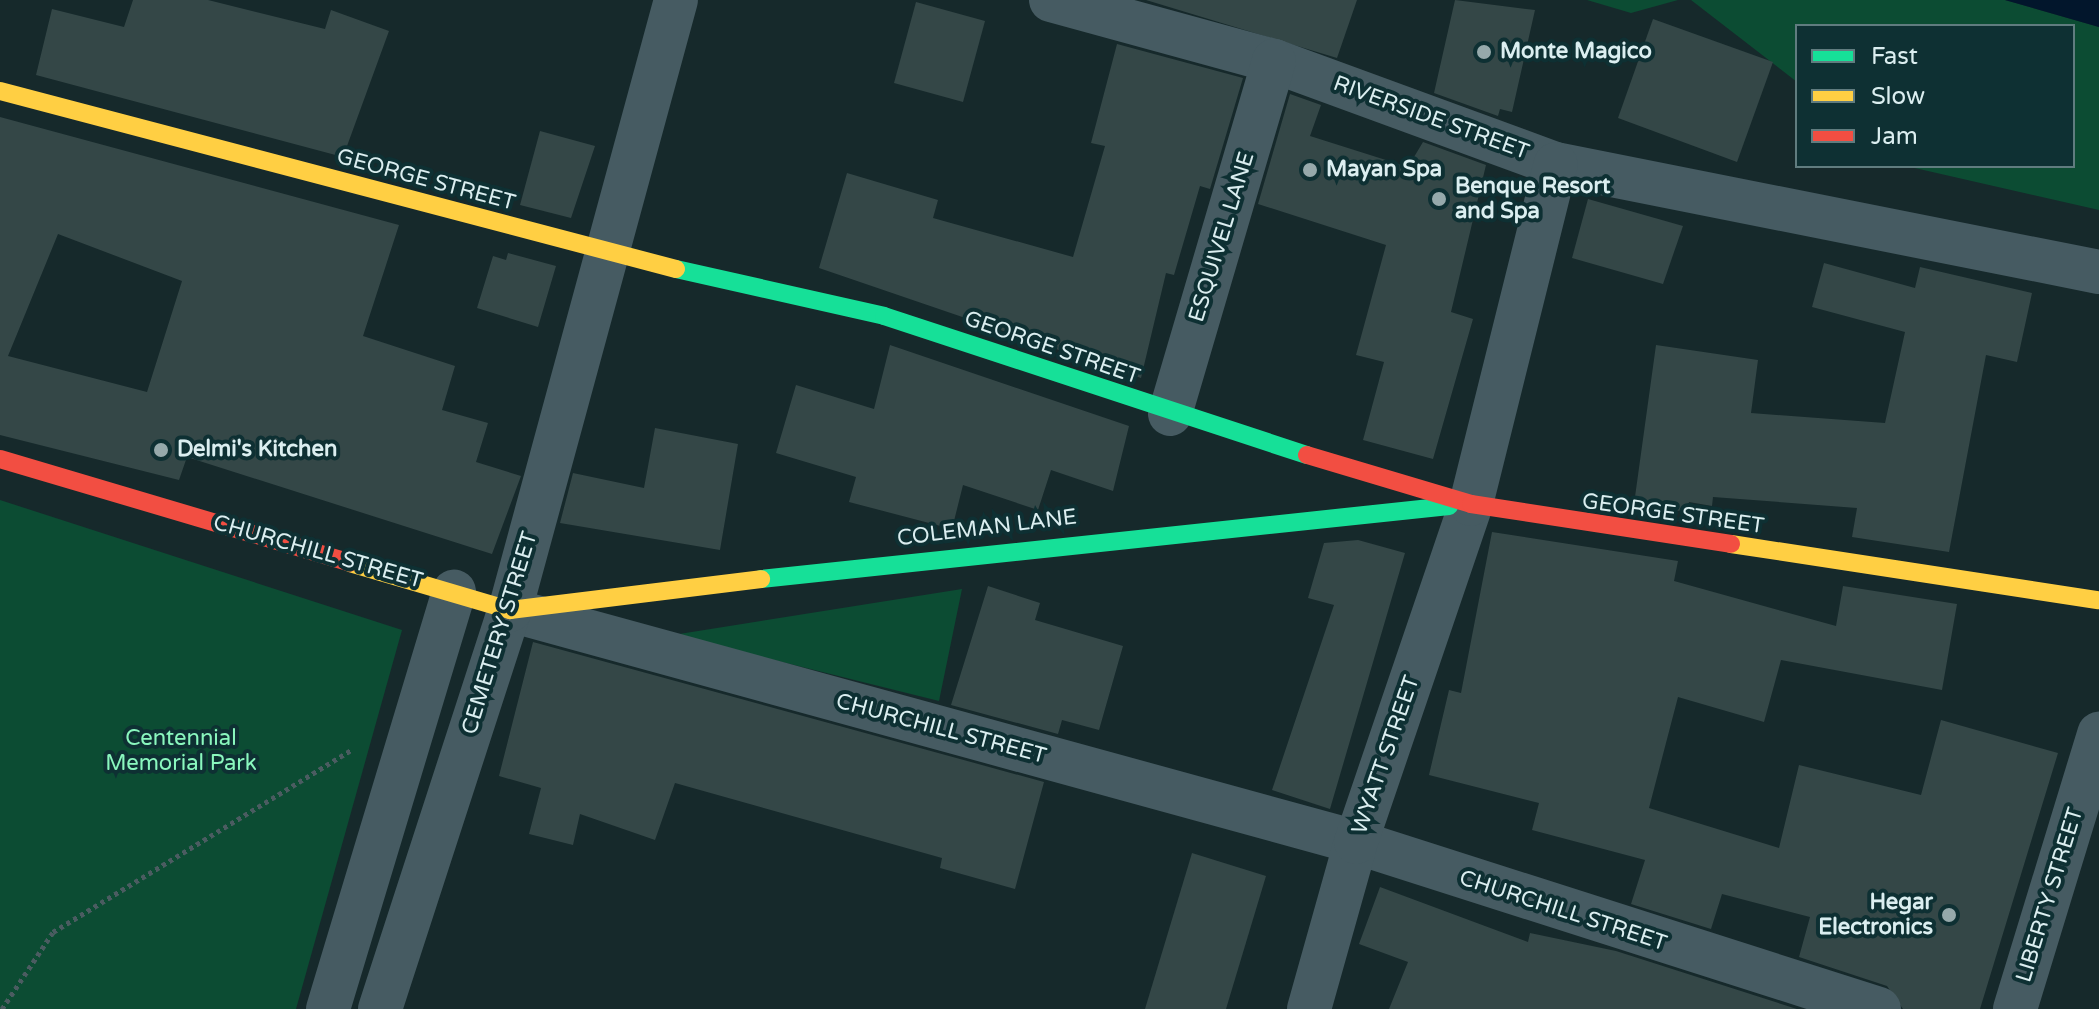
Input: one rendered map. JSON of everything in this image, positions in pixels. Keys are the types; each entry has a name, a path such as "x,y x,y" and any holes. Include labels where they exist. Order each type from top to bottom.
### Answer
{"street":[{"name":"CEMETERY STREET","path":"380,1009 510,610 676,0"},
{"name":"RIVERSIDE STREET","path":"1051,0 1274,61 1556,164 2099,272"},
{"name":"ESQUIVEL LANE","path":"1170,414 1274,61"},
{"name":"GEORGE STREET","path":"0,91 608,254 884,316 1170,414 1471,504 2099,600"},
{"name":"WYATT STREET","path":"1309,1009 1356,842 1471,504 1556,164"},
{"name":"CHURCHILL STREET","path":"0,459 510,610 1356,842 1879,1009"},
{"name":"COLEMAN LANE","path":"510,610 1050,543 1471,504"},
{"path":"328,1009 454,592"},
{"name":"LIBERTY STREET","path":"2015,1009 2099,734"}],"path":[{"path":"2,1009 53,932 419,709"}],"green space":[{"path":"1587,0 1678,0 1631,13"},
{"path":"1691,0 2005,0 2099,27 2099,210 1915,168 2075,168 2075,24 1795,24 1795,80"},
{"name":"Centennial Memorial Park","path":"0,500 402,630 296,1009 0,1009"},
{"path":"962,589 939,701 673,635"}],"water":[{"path":"2005,0 2099,0 2099,27"}],"building":[{"path":"133,0 208,0 325,29 331,10 389,31 343,157 36,75 52,9 124,27"},
{"path":"1146,0 1357,0 1337,58"},
{"name":"Monte Magico","path":"1455,0 1535,10 1512,112 1500,109 1498,116 1434,93"},
{"path":"916,2 985,21 963,102 894,83"},
{"path":"1653,19 1773,62 1737,162 1618,118"},
{"path":"1117,44 1243,78 1210,189 1200,186 1174,275 1166,273 1141,378 819,268 847,173 938,200 933,218 1073,257 1105,146 1091,143"},
{"path":"1290,94 1321,105 1310,136 1408,167 1423,142 1486,165 1451,312 1473,319 1433,459 1363,440 1384,362 1356,355 1386,245 1258,204"},
{"path":"0,117 399,225 363,336 455,366 442,410 488,423 476,462 521,476 492,554 187,457 179,480 0,435","holes":["58,234 182,281 147,392 8,356"]},
{"path":"540,131 595,146 571,218 520,205"},
{"path":"1588,199 1683,226 1663,284 1572,258"},
{"path":"508,253 556,266 538,327 477,308 493,256 506,260"},
{"path":"1824,263 1915,288 1920,267 2032,293 2017,362 1986,355 1949,552 1852,537 1857,508 1713,497 1712,506 1689,502 1687,512 1634,504 1656,345 1758,360 1751,413 1885,423 1905,332 1812,307"},
{"path":"890,345 1129,426 1113,491 1051,470 1038,510 963,485 952,529 849,502 856,477 776,453 796,385 874,409"},
{"path":"655,428 738,444 720,550 560,523 573,473 644,488"},
{"path":"1492,532 1678,561 1674,581 1836,626 1843,586 1957,604 1942,690 1781,660 1764,722 1678,697 1649,808 1779,848 1799,765 1921,795 1941,720 2058,753 1980,1009 1903,1009 1887,986 1799,957 1810,917 1722,894 1711,929 1631,904 1645,860 1532,830 1539,803 1429,775 1449,690 1461,693"},
{"path":"1358,540 1405,553 1330,809 1272,790 1334,605 1308,598 1324,543"},
{"path":"988,586 1040,603 1035,620 1123,646 1099,730 1062,720 1058,734 951,705"},
{"path":"533,642 1044,782 1015,889 940,868 942,858 675,783 655,840 580,814 573,845 529,834 541,788 499,776"},
{"path":"1192,853 1266,876 1226,1009 1145,1009"},
{"path":"1380,887 1528,942 1530,933 1616,951 1797,1009 1389,1009 1408,962 1359,944"}],"traffic: fast":[{"path":"676,269 884,316 1307,455"},
{"path":"761,579 1449,506"}],"traffic: slow":[{"path":"0,91 676,269"},
{"path":"1731,544 2099,600"},
{"path":"350,563 510,610 761,579"}],"traffic: jam":[{"path":"1307,455 1471,504 1731,544"},
{"path":"0,459 350,563"}],"place":[{"name":"Monte Magico","path":"1484,52"},
{"name":"Mayan Spa","path":"1310,170"},
{"name":"Benque Resort and Spa","path":"1439,199"},
{"name":"Delmi's Kitchen","path":"161,450"},
{"name":"Hegar Electronics","path":"1949,915"}]}
